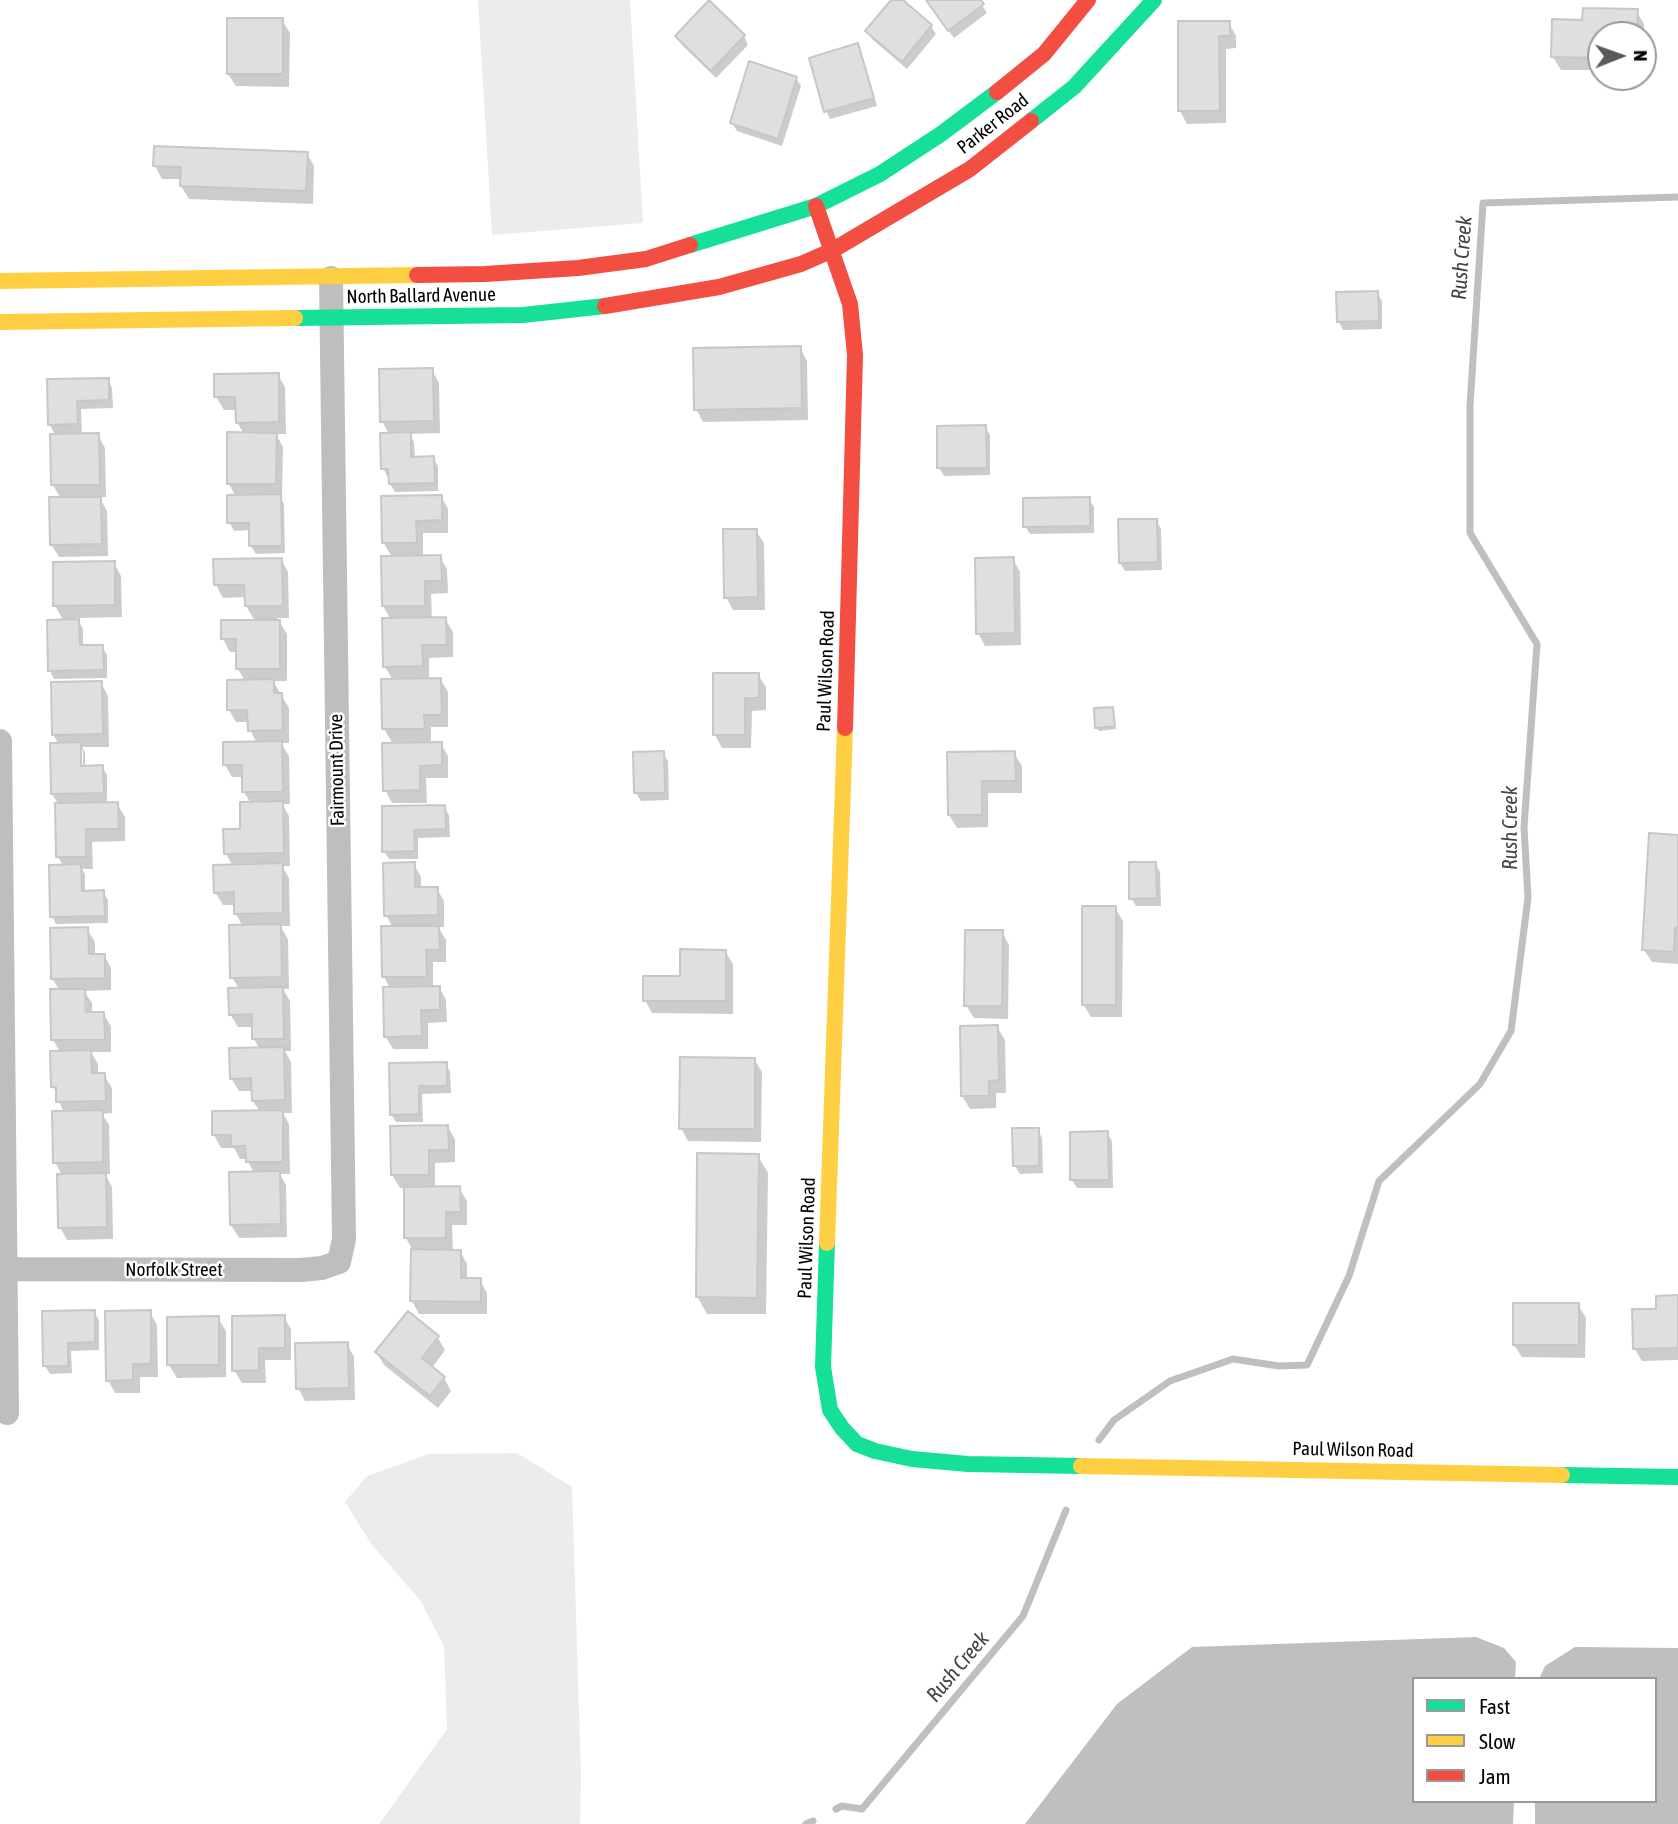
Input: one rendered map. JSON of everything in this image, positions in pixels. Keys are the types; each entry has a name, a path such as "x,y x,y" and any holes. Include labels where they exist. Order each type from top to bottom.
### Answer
{"main road":[{"name":"Parker Road","path":"816,206 880,174 994,95 1044,54 1088,0"},
{"name":"Parker Road","path":"833,250 970,169 1009,140 1074,87 1154,0"},
{"name":"Paul Wilson Road","path":"816,206 849,304 855,355 850,599 823,1367 830,1410 842,1429 858,1444 875,1451 912,1459 968,1464 1678,1477"},
{"name":"North Ballard Avenue","path":"0,281 331,278 496,274 578,268 646,259 816,206"},
{"name":"North Ballard Avenue","path":"0,322 499,316 574,311 719,287 801,264 833,250"}],"street":[{"name":"Fairmount Drive","path":"331,278 344,1239 339,1262"},
{"path":"0,741 7,1413"},
{"name":"Norfolk Street","path":"7,1269 301,1270 322,1268 339,1262"}],"shaded area":[{"path":"478,0 630,0 643,223 492,235"},
{"path":"517,1453 572,1487 581,1774 580,1824 379,1824 447,1729 444,1646 420,1600 372,1545 345,1502 367,1476 428,1454"},
{"path":"1476,1637 1504,1648 1516,1662 1515,1677 1412,1677 1412,1803 1514,1803 1513,1824 1025,1824 1117,1704 1192,1647"},
{"path":"1575,1647 1678,1648 1678,1824 1535,1824 1535,1803 1657,1803 1657,1677 1540,1677 1545,1666"}],"building":[{"path":"709,0 745,35 711,71 675,36"},
{"path":"891,0 903,0 932,25 902,62 865,31"},
{"path":"926,0 981,0 984,4 948,31"},
{"path":"1583,8 1638,9 1638,21 1587,21 1587,58 1551,57 1552,19 1582,20"},
{"path":"227,18 283,18 283,74 227,74"},
{"path":"1178,21 1230,21 1230,36 1219,36 1220,111 1178,111"},
{"path":"858,43 874,98 824,112 809,58"},
{"path":"749,61 797,77 778,139 730,123"},
{"path":"154,146 308,152 306,191 180,186 181,167 153,166"},
{"path":"1378,291 1379,321 1337,322 1336,292"},
{"path":"801,346 802,408 694,410 693,348"},
{"path":"433,368 434,421 380,422 379,369"},
{"path":"279,373 279,422 236,423 235,397 214,397 214,374"},
{"path":"109,378 109,400 77,401 78,424 48,425 47,379"},
{"path":"986,425 987,468 937,468 937,426"},
{"path":"227,432 277,433 276,484 227,484"},
{"path":"411,432 411,457 434,456 435,483 389,484 388,469 381,469 380,433"},
{"path":"99,433 100,485 51,485 50,434"},
{"path":"281,494 282,546 249,546 249,523 227,523 227,495"},
{"path":"442,495 442,520 416,521 417,543 382,543 381,496"},
{"path":"49,497 101,497 102,544 50,545"},
{"path":"1090,497 1090,526 1023,527 1023,498"},
{"path":"1118,519 1157,519 1158,562 1119,563"},
{"path":"723,529 757,529 758,597 724,598"},
{"path":"441,555 442,581 425,581 425,606 382,606 381,556"},
{"path":"1014,557 1015,633 976,634 975,558"},
{"path":"282,558 283,606 245,606 244,585 214,585 213,559"},
{"path":"115,561 115,605 53,606 53,562"},
{"path":"446,617 447,645 422,645 423,666 383,667 382,618"},
{"path":"79,619 80,645 103,645 104,670 48,671 47,620"},
{"path":"221,620 280,620 280,669 236,669 236,639 221,639"},
{"path":"713,673 759,673 759,698 745,698 745,735 713,735"},
{"path":"441,678 442,715 424,715 425,729 382,729 381,679"},
{"path":"274,679 274,693 282,693 283,730 248,731 247,710 227,710 227,680"},
{"path":"102,681 103,734 52,735 51,682"},
{"path":"1113,707 1115,726 1095,728 1094,708"},
{"path":"282,741 283,792 242,792 242,765 223,765 223,742"},
{"path":"81,742 81,766 103,765 104,793 51,794 50,743"},
{"path":"442,742 442,765 420,766 420,790 383,791 382,743"},
{"path":"664,751 665,793 634,793 633,752"},
{"path":"1015,751 1016,781 982,781 982,815 948,815 947,752"},
{"path":"283,801 284,853 224,854 223,829 240,829 240,802"},
{"path":"118,802 119,829 86,829 86,857 56,857 55,803"},
{"path":"445,805 446,829 414,830 415,851 382,852 382,806"},
{"path":"1649,833 1678,835 1678,928 1675,928 1674,952 1642,950"},
{"path":"415,862 415,887 438,887 438,915 384,916 383,863"},
{"path":"1129,862 1156,862 1157,898 1129,899"},
{"path":"283,863 283,913 234,914 234,892 214,893 213,865"},
{"path":"81,864 82,891 104,890 105,916 50,917 49,865"},
{"path":"1082,906 1116,906 1116,1005 1082,1005"},
{"path":"281,924 282,977 230,978 229,925"},
{"path":"381,926 439,926 440,950 426,950 427,977 382,977"},
{"path":"88,927 89,954 105,954 105,978 51,979 50,928"},
{"path":"965,930 1003,930 1002,1006 964,1006"},
{"path":"680,949 726,950 726,1001 643,1001 643,976 680,976"},
{"path":"440,986 440,1010 421,1010 422,1036 384,1037 383,987"},
{"path":"283,987 284,1039 252,1039 252,1014 229,1015 228,988"},
{"path":"50,989 85,989 86,1012 104,1012 105,1040 51,1040"},
{"path":"998,1025 999,1080 989,1081 989,1096 961,1096 960,1026"},
{"path":"284,1047 285,1100 252,1101 251,1078 230,1079 229,1048"},
{"path":"91,1050 92,1073 105,1073 106,1101 56,1102 56,1087 51,1087 50,1051"},
{"path":"680,1057 755,1058 755,1129 679,1129"},
{"path":"447,1062 447,1086 419,1086 419,1114 390,1115 389,1063"},
{"path":"103,1110 103,1162 53,1163 52,1111"},
{"path":"283,1110 283,1162 246,1162 245,1146 231,1146 231,1135 212,1135 212,1111"},
{"path":"448,1125 449,1150 429,1150 429,1175 391,1175 390,1126"},
{"path":"1012,1128 1039,1128 1039,1166 1013,1166"},
{"path":"1108,1131 1109,1180 1070,1180 1070,1132"},
{"path":"697,1153 759,1154 757,1298 696,1297"},
{"path":"280,1171 281,1224 230,1225 229,1172"},
{"path":"106,1173 107,1227 58,1228 57,1174"},
{"path":"460,1186 461,1212 446,1212 446,1238 404,1238 404,1187"},
{"path":"411,1249 461,1250 461,1278 481,1278 481,1302 410,1301"},
{"path":"1678,1295 1678,1348 1633,1349 1632,1309 1656,1309 1656,1296"},
{"path":"1513,1303 1579,1303 1579,1345 1513,1345"},
{"path":"95,1310 95,1342 68,1343 68,1366 43,1366 42,1311"},
{"path":"151,1310 151,1364 133,1364 133,1380 106,1381 105,1311"},
{"path":"408,1311 439,1336 422,1358 445,1377 430,1396 375,1352"},
{"path":"285,1315 285,1348 259,1348 259,1370 232,1371 232,1316"},
{"path":"219,1316 219,1365 167,1365 167,1317"},
{"path":"348,1342 349,1388 296,1389 295,1343"}],"waterway":[{"name":"Rush Creek","path":"1099,1440 1114,1420 1170,1381 1233,1359 1279,1366 1307,1365 1349,1276 1379,1181 1480,1084 1511,1031 1528,898 1524,827 1537,644 1470,533 1470,406 1483,203 1678,197"},
{"name":"Rush Creek","path":"836,1809 842,1806 862,1809 1023,1616 1066,1510"},
{"name":"Rush Creek","path":"806,1824 813,1821"}],"traffic: fast":[{"path":"1031,121 1074,87 1154,0"},
{"path":"690,245 816,206 880,174 941,134 997,92"},
{"path":"295,318 523,315 605,306"},
{"path":"827,1243 823,1367 830,1410 857,1444 912,1459 968,1464 1081,1466"},
{"path":"1562,1475 1678,1477"}],"traffic: slow":[{"path":"0,281 417,275"},
{"path":"0,322 295,318"},
{"path":"827,1243 845,728"},
{"path":"1081,1466 1562,1475"}],"traffic: jam":[{"path":"997,92 1044,54 1088,0"},
{"path":"605,306 719,287 801,264 833,250 970,169 1031,121"},
{"path":"816,206 850,304 855,355 845,728"},
{"path":"417,275 578,268 646,259 690,245"}]}
